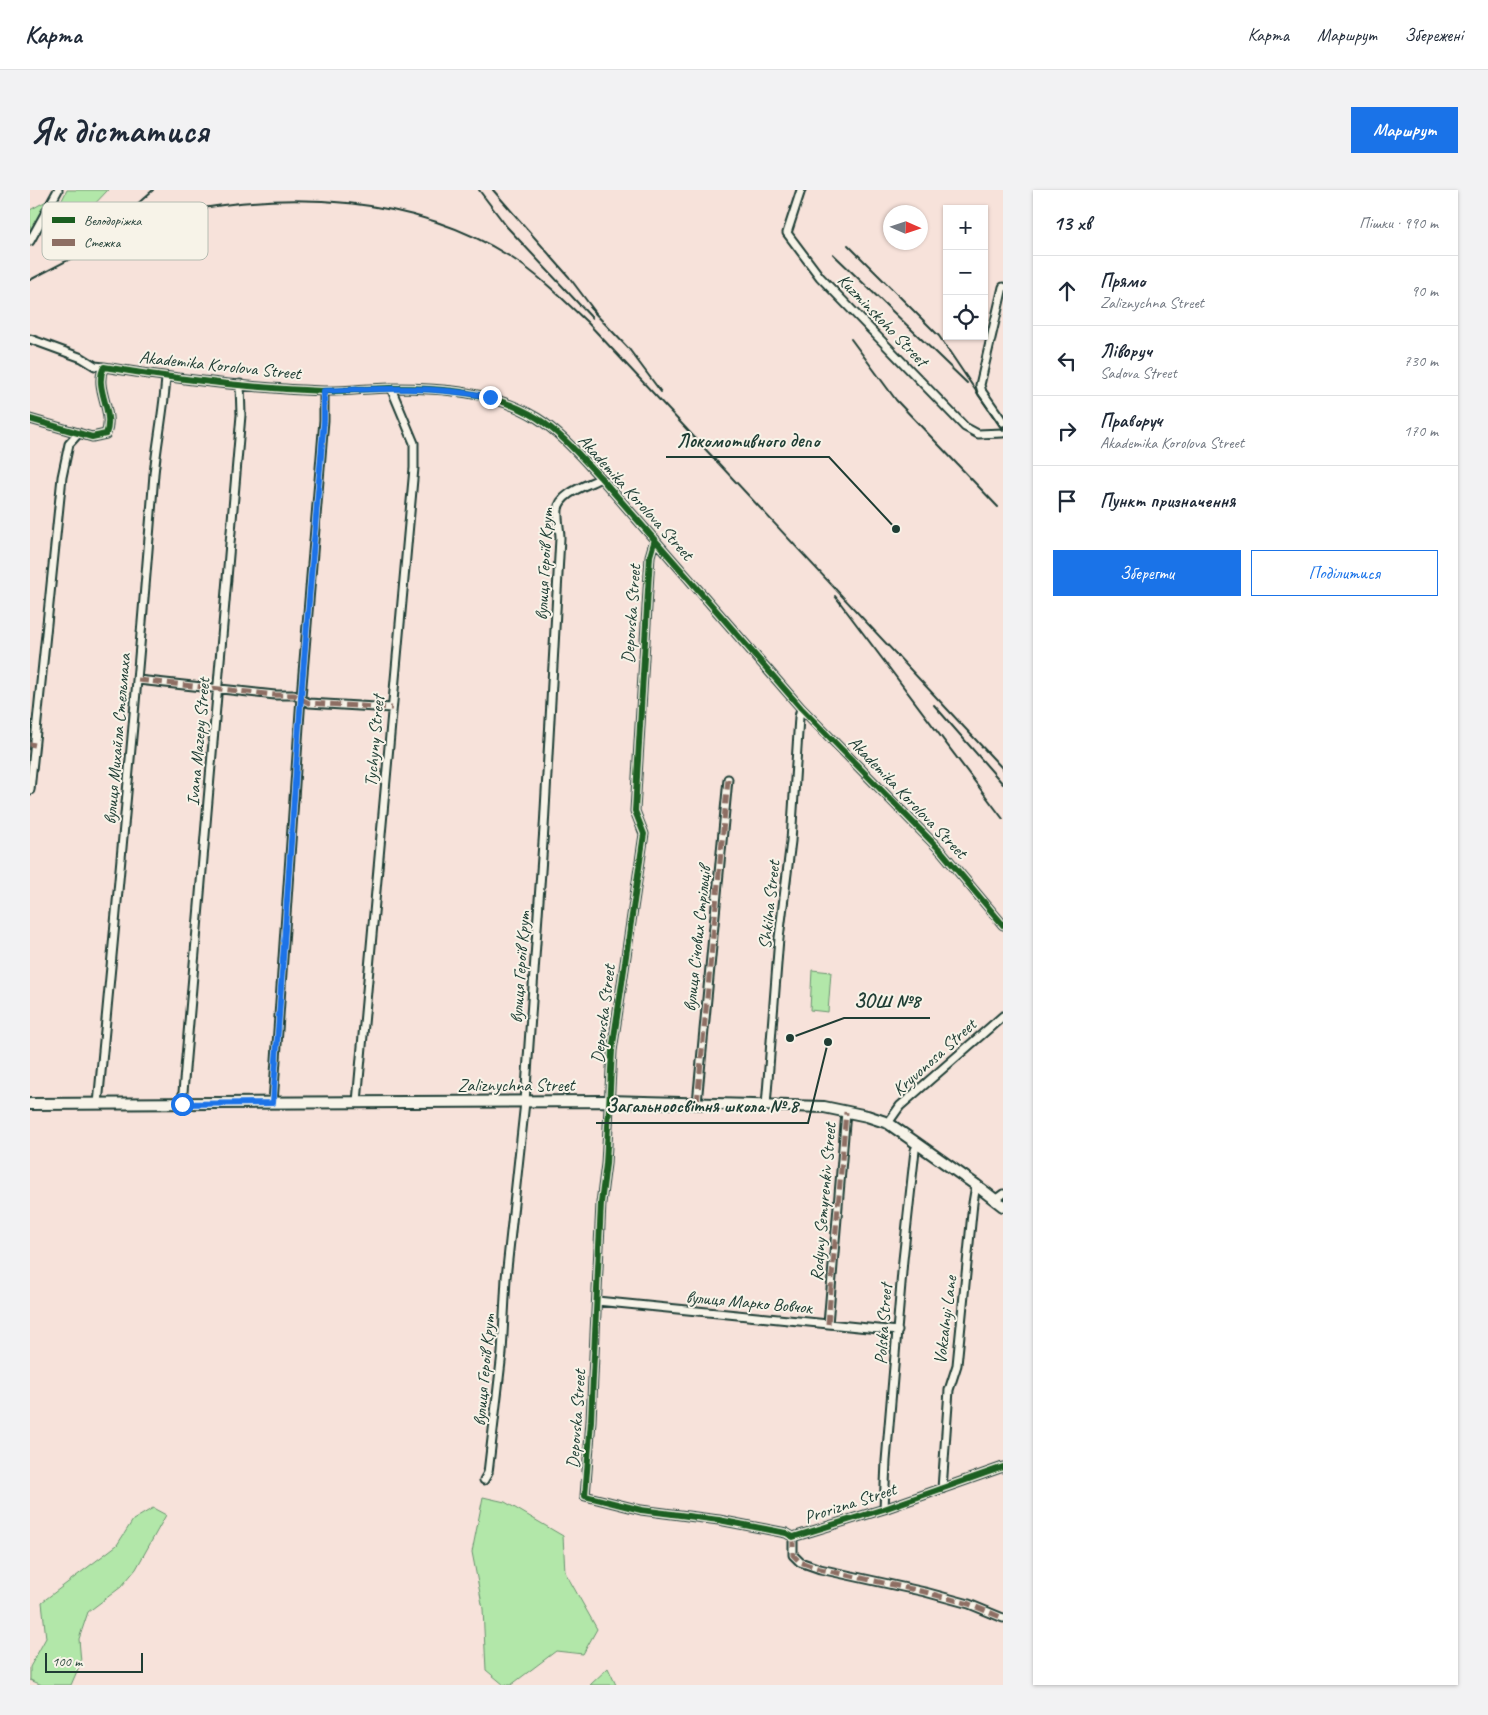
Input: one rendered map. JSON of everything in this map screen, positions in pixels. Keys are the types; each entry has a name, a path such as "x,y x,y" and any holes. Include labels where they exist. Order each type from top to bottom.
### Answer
{"street":[{"path":"51,202 58,190"},
{"name":"Kuzminskoho Street","path":"801,190 787,233 820,276 965,427 978,434 1003,433"},
{"path":"30,241 42,219"},
{"path":"1003,287 981,378 982,392 1003,422"},
{"name":"Akademika Korolova Street","path":"30,339 82,358 95,366 166,377 324,391 391,388 463,392 490,397 516,407 538,419 566,441 601,478 801,708 942,852 1003,925"},
{"path":"30,419 92,437 106,434 109,415 101,378 104,367"},
{"name":"вулиця Михайла Стельмаха","path":"98,1104 138,680 155,462 164,411 166,377"},
{"name":"Ivana Mazepy Street","path":"182,1104 242,415 240,384"},
{"name":"Tychyny Street","path":"357,1102 414,468 414,443 391,388"},
{"path":"273,1103 301,697 324,420 324,391"},
{"path":"30,790 32,744 62,477 69,444 79,433"},
{"name":"вулиця Героїв Крут","path":"484,1480 488,1473 502,1352 506,1278 525,1102 544,828 559,567 560,538 558,511 560,502 566,496 601,478"},
{"name":"Depovska Street","path":"586,1496 597,1301 600,1203 606,1164 612,1051 644,834 635,811 650,565 655,540"},
{"path":"138,680 301,697 309,703 392,708"},
{"name":"Shkilna Street","path":"766,1106 779,938 791,842 801,708"},
{"name":"вулиця Січових Стрільців","path":"697,1102 728,780"},
{"name":"Kryvonosa Street","path":"888,1123 900,1106 1003,1016"},
{"name":"Zaliznychna Street","path":"30,1104 608,1101 824,1107 888,1123 1000,1200"},
{"name":"Rodyny Semyrenkiv Street","path":"828,1324 846,1112"},
{"name":"Polska Street","path":"884,1509 886,1461 905,1242 915,1150 918,1144"},
{"name":"Vokzalnyi Lane","path":"942,1489 949,1390 957,1365 976,1185"},
{"name":"вулиця Марко Вовчок","path":"597,1301 898,1331"},
{"name":"Prorizna Street","path":"586,1496 642,1510 720,1520 786,1533 793,1538 884,1509 1003,1467"},
{"path":"793,1538 793,1555 800,1562 820,1569 960,1602 1003,1619"}],"green space":[{"path":"67,190 108,190 97,202 61,202"},
{"path":"42,203 42,213 30,235 30,210"},
{"path":"812,970 831,972 828,1012 810,1010"},
{"path":"483,1497 505,1502 563,1536 565,1572 597,1629 583,1654 556,1651 511,1685 504,1685 486,1670 483,1609 472,1552"},
{"path":"153,1508 166,1515 136,1569 121,1587 88,1612 79,1639 81,1662 71,1685 42,1685 30,1680 30,1667 46,1638 42,1602 117,1545 133,1520"},
{"path":"608,1668 616,1685 590,1685"}],"railway":[{"path":"140,202 153,190"},
{"path":"479,190 507,227 592,318"},
{"path":"493,190 569,277 596,313"},
{"path":"208,207 265,201 307,200 350,203 392,210 433,221 472,236 509,256 550,287 587,322 1003,769"},
{"path":"848,245 939,336 1003,431"},
{"path":"833,254 967,383"},
{"path":"30,280 68,260"},
{"path":"590,308 629,349 661,392"},
{"path":"851,339 896,400 998,507"},
{"path":"835,596 1003,819"},
{"path":"934,705 1003,784"}],"marked path":[{"path":"138,680 275,695 294,695 309,703 392,708"},
{"path":"30,744 35,745"},
{"path":"697,1103 728,779"},
{"path":"828,1324 846,1112"},
{"path":"793,1537 793,1555 800,1562 820,1569 925,1592 969,1604 1003,1618"}],"cycle path":[{"path":"30,419 92,437 106,434 108,417 101,383 104,367 213,382 296,390 331,391 391,388 448,390 485,397 520,409 546,424 601,478 801,708 942,852 1003,925"},
{"path":"655,539 650,556 635,811 644,834 612,1051 606,1164 601,1203 591,1421 585,1496 641,1510 719,1520 786,1533 793,1537 884,1509 1003,1467"}],"place":[{"name":"Локомотивного депо","path":"896,529"},
{"name":"ЗОШ №8","path":"790,1038"},
{"name":"Загальноосвітня школа № 8","path":"828,1042"}],"route":[{"path":"182,1104 273,1103 286,896 324,420 324,391 391,388 463,392 490,397"}]}
